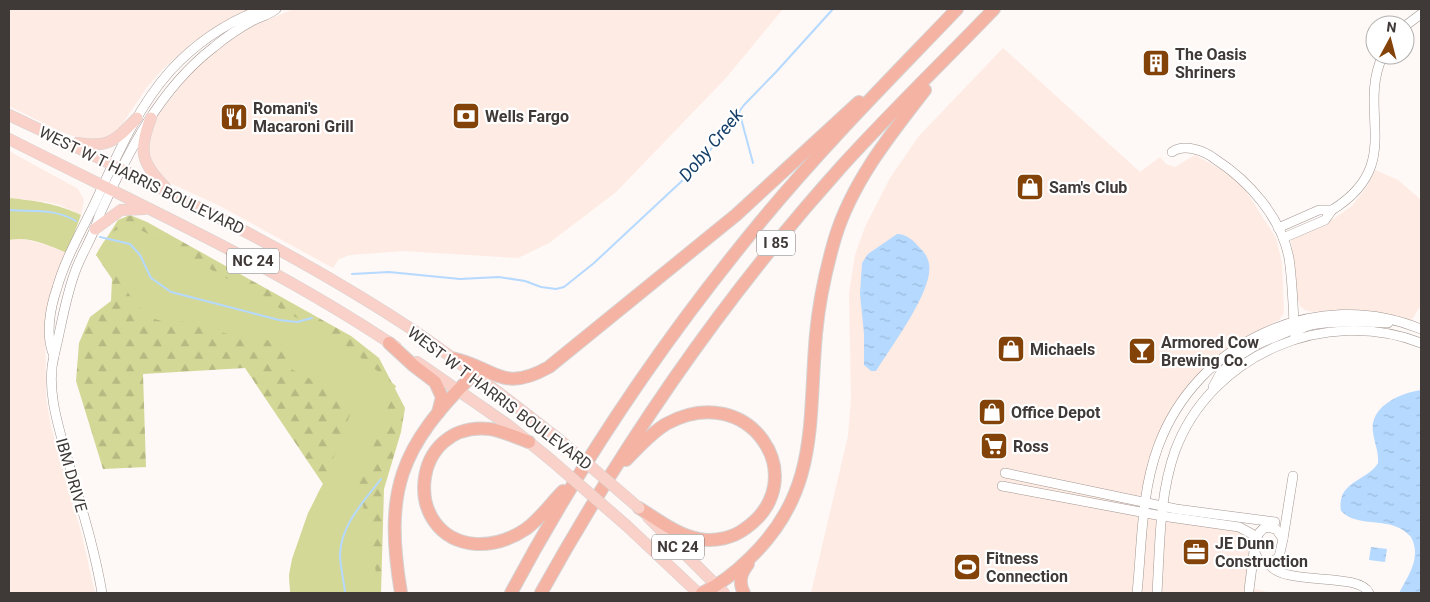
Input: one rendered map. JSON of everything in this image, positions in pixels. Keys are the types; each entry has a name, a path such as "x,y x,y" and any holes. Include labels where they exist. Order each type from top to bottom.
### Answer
{"highway":[{"name":"I 85","path":"511,593 578,474 656,358 727,262 805,171 957,9"},
{"name":"I 85","path":"541,593 661,396 775,244 843,165 994,9"},
{"path":"700,593 721,590 779,526 795,497 801,479 808,440 819,306 827,266 846,209 857,187 884,144 969,36"},
{"path":"452,358 472,362 489,374 506,379 526,378 549,367 736,215 813,142 908,60"},
{"path":"389,343 435,382 442,397 438,414"},
{"path":"401,593 394,540 395,500 403,470 410,455 438,414 473,375"},
{"path":"612,474 665,425 689,415 710,411 732,415 752,426 764,441 772,459 774,486 764,511 742,532 722,539 699,539 678,531 638,508"},
{"path":"530,442 500,432 480,429 459,433 441,445 428,464 423,486 430,513 441,529 450,536 472,544 494,544 505,540 533,523 578,474"},
{"path":"744,593 740,586 742,572 755,553"}],"main road":[{"name":"WEST W T HARRIS BOULEVARD","path":"9,115 117,166 173,195 318,272 397,320 452,358 561,441 638,508 721,590"},
{"path":"67,142 105,144 118,137 137,118"},
{"path":"151,118 143,145 145,160 154,176 173,195"},
{"name":"WEST W T HARRIS BOULEVARD","path":"9,138 146,209 251,260 338,310 389,343 530,442 700,593"},
{"path":"95,229 121,210 146,209"}],"street":[{"path":"117,166 137,118 160,83 188,53 227,25 262,9"},
{"path":"117,166 171,88 197,61 232,34 276,9"},
{"path":"1283,238 1324,220 1332,210 1356,191 1373,160 1377,137 1376,78 1380,65"},
{"path":"1172,152 1182,148 1202,151 1224,164 1252,190 1278,228 1289,260 1295,339"},
{"name":"IBM DRIVE","path":"54,356 50,346 50,332 56,288 70,254 107,188 117,166"},
{"name":"IBM DRIVE","path":"102,593 94,551 55,413 52,380 54,356 69,288 80,258 95,229 107,188"},
{"path":"1278,228 1319,210 1332,210"},
{"path":"1137,593 1150,473 1158,446 1171,419 1189,391 1208,371 1230,352 1264,332 1293,320 1324,314 1349,314 1402,322 1421,329"},
{"path":"1212,392 1217,378 1231,362 1258,344 1287,332 1293,320"},
{"path":"1295,339 1300,329 1306,327 1342,322 1402,322"},
{"path":"1157,593 1166,484 1176,450 1192,417 1212,392 1250,360 1274,346 1295,339 1328,332 1360,330 1388,334 1421,344"},
{"path":"1005,474 1146,501 1163,506 1220,516 1275,522"},
{"path":"1291,475 1280,553 1277,560 1267,563 1250,586 1259,532 1275,522 1282,515 1291,475"},
{"path":"1002,486 1162,516 1239,527 1252,534 1257,557 1272,568 1283,573 1359,584 1369,593"},
{"path":"1266,527 1276,529 1283,539"},
{"path":"1280,553 1282,565 1298,575"}],"shaded area":[{"path":"9,9 255,9 228,21 193,42 163,69 147,87 115,135 88,141 61,132 9,106"},
{"path":"294,9 783,9 725,79 616,192 549,243 518,258 404,251 350,255 339,259 333,268 220,206 168,182 154,170 145,146 153,122 191,72 250,27"},
{"path":"1003,48 1140,172 1160,157 1166,164 1175,167 1195,155 1222,170 1244,188 1276,238 1282,263 1284,313 1279,320 1241,340 1219,355 1203,370 1180,397 1156,443 1141,516 1243,531 1252,540 1247,587 1272,593 811,593 848,436 851,398 849,293 855,255 865,227 890,178 919,136"},
{"path":"9,151 78,189 84,200 81,215 60,205 9,198"},
{"path":"1375,170 1398,180 1421,200 1421,305 1411,321 1368,311 1347,309 1312,312 1305,310 1300,306 1297,297 1291,240 1335,218 1352,206 1368,185"},
{"path":"19,238 44,244 67,253 45,325 46,397 51,427 81,532 95,593 9,593 9,240"}],"green space":[{"path":"9,198 46,203 81,215 67,253 31,240 9,240"},
{"path":"130,215 147,222 351,336 379,358 405,408 401,432 384,489 381,593 291,593 290,576 293,561 312,506 323,484 245,368 143,374 146,467 103,469 76,381 79,343 90,317 111,301 112,279 96,255 118,220"},
{"path":"127,226 139,229 345,345 396,386 359,484 380,593 291,593 290,591 289,575 292,559 308,513 323,484 355,402 291,369 299,356 275,341 242,338 182,321 164,322 149,317 134,302 109,262 96,255 108,236 116,230"}],"water":[{"path":"897,234 909,238 924,253 929,264 929,275 910,319 876,371 871,371 864,365 864,334 860,294 862,263 868,254"},
{"path":"1421,390 1421,593 1399,593 1410,573 1414,559 1415,552 1411,537 1403,530 1394,526 1366,522 1349,517 1341,511 1341,501 1343,493 1348,487 1367,474 1378,463 1373,423 1381,408 1404,394"},
{"path":"1371,547 1387,549 1385,562 1369,560"}],"waterway":[{"name":"Doby Creek","path":"352,274 389,272 460,279 499,277 525,281 541,287 556,289 564,287 594,263 684,179 708,153 744,105 833,9"},
{"path":"739,111 753,163"},
{"path":"9,210 51,212 76,221"},
{"path":"100,237 130,244 140,255 151,278 171,292 279,320 297,322 312,318"},
{"name":"Doby Creek","path":"345,593 340,554 344,533 354,514 381,479"}],"place":[{"name":"The Oasis Shriners","path":"1156,63"},
{"name":"Wells Fargo","path":"466,116"},
{"name":"Romani's Macaroni Grill","path":"234,117"},
{"name":"Sam's Club","path":"1030,187"},
{"name":"Michaels","path":"1011,349"},
{"name":"Armored Cow Brewing Co.","path":"1142,351"},
{"name":"Office Depot","path":"992,412"},
{"name":"Ross","path":"994,446"},
{"name":"JE Dunn Construction","path":"1196,552"},
{"name":"Fitness Connection","path":"967,567"}]}
